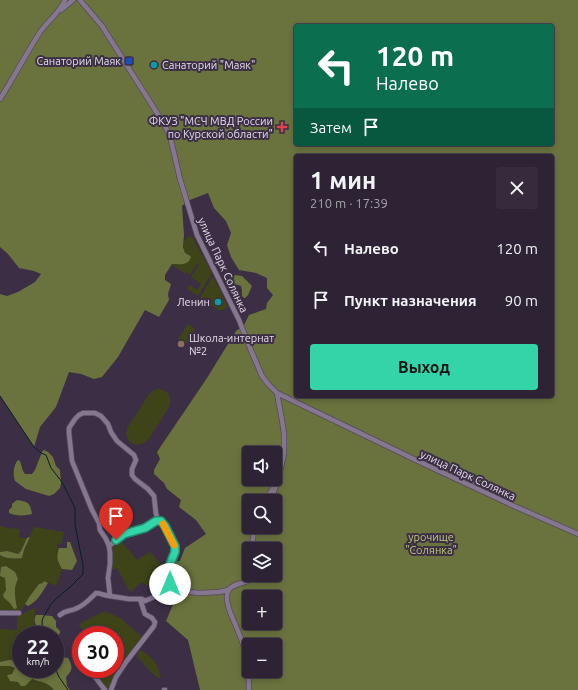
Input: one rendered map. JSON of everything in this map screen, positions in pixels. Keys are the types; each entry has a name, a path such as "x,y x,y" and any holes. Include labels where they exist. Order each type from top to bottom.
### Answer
{"street":[{"path":"58,12 65,0"},
{"path":"0,99 42,29 58,12 73,0"},
{"name":"улица Парк Солянка","path":"80,0 102,26 164,124 170,136 180,179 192,220 239,320 262,376 269,385 277,393 425,465 578,534"},
{"path":"277,393 282,420 284,446 282,463"},
{"path":"110,596 108,578 110,564 109,546 100,530 99,523 92,510 72,461 68,433 74,419 83,413 90,412 98,414 105,420 117,441 134,455 136,460 132,469 132,475 152,493 155,500 157,517 165,526 175,546 175,552 170,564 170,584 173,590"},
{"path":"109,546 124,534 145,528 156,521 161,521"},
{"path":"60,615 65,611 79,608 90,600 96,593 145,601 173,590 199,593 219,592 228,590 245,582"},
{"path":"228,590 228,607 246,654 249,675 249,690"},
{"path":"111,690 116,677 126,662 154,626 152,618 145,614 140,599"},
{"path":"0,613 19,613"},
{"path":"96,678 105,690"}],"green space":[{"name":"урочище \"Солянка\"","path":"0,0 578,0 578,690 200,690 188,640 166,621 181,586 174,577 170,563 180,561 185,548 206,534 196,520 179,507 181,500 167,489 164,483 154,474 154,470 160,459 157,452 207,378 236,331 244,325 249,315 266,309 267,303 273,295 267,288 267,278 256,273 239,270 231,257 227,245 231,233 226,221 214,208 208,193 190,200 182,206 184,235 183,247 185,253 191,257 186,263 172,264 165,275 165,280 171,284 168,294 169,300 159,317 145,310 118,357 102,377 94,379 81,374 69,372 56,407 40,427 34,447 0,396 0,294 7,296 18,292 35,282 41,274 19,268 8,254 0,247"},
{"path":"188,236 193,238 212,273 198,296 187,289 190,285 197,290 201,284 191,277 199,265 197,264 189,276 189,273 187,272 186,274 172,265 179,264 189,255 185,253 184,246 184,242"},
{"path":"235,275 242,276 252,286 245,298 242,296 241,286 233,282 232,279"},
{"path":"213,276 228,307 220,311 200,298"},
{"path":"188,324 195,329 186,344 178,339"},
{"path":"157,389 164,390 169,394 169,407 148,440 139,445 131,443 127,436 128,427 149,394"},
{"path":"44,450 53,457 56,466 60,470 60,488 54,494 49,496 26,489 15,481 14,476 14,467 18,460 20,461 25,474 32,474"},
{"path":"17,500 28,503 32,514 14,515 9,513 12,504"},
{"path":"0,526 20,529 19,538 27,538 18,554 7,551 0,552"},
{"path":"34,527 64,532 61,544 57,543 59,548 58,559 62,569 56,586 45,581 36,588 21,610 17,612 0,611 0,555 16,559 22,558","holes":["6,566 15,572 14,594 17,607 4,598 6,589"]},
{"path":"30,537 22,558 16,559 0,555 0,552 7,551 18,554 27,538"},
{"path":"120,540 137,560 150,552 164,567 147,586 142,582 130,592 117,568 111,570 113,560 112,546"},
{"path":"67,542 70,542 77,561 72,570 62,569 58,559 59,548 67,548"},
{"path":"6,566 15,572 18,579 15,589 17,608 14,609 3,595 6,590 5,578 0,576 1,567"},
{"path":"44,581 48,583 42,593 28,606 25,604 39,584 43,583"},
{"path":"35,608 34,626 17,626 17,616"},
{"path":"105,611 120,618 143,638 124,664 124,626 80,626 79,624"},
{"path":"36,615 52,616 56,621 56,626 36,626"},
{"path":"0,629 12,630 12,660 0,662"},
{"path":"141,650 154,662 161,678 158,678 147,668 137,656 137,652"},
{"path":"64,657 68,658 72,668 66,677 67,686 70,690 54,690 46,684 32,679 25,686 21,686 18,682 10,681 7,675 12,674 12,678 64,678"},
{"path":"12,660 12,667 0,666 0,662"},
{"path":"0,666 10,666 12,667 12,674 8,675 25,686 31,679 46,684 54,690 0,690"},
{"path":"98,678 115,678 109,690 107,690"}],"waterway":[{"path":"0,396 34,447 46,455 51,468 62,482 75,508 75,525 83,565 83,574 51,604 43,618 42,626"},
{"path":"60,678 68,690"}],"slow traffic":[{"path":"163,524 174,545"}],"place":[{"name":"Санаторий Маяк","path":"129,61"},
{"name":"Санаторий \"Маяк\"","path":"154,65"},
{"name":"ФКУЗ \"МСЧ МВД России по Курской области\"","path":"282,127"},
{"name":"Ленин","path":"218,302"},
{"name":"Школа-интернат №2","path":"181,344"}],"route":[{"path":"116,540 124,534 145,528 153,522 161,521 175,546 175,552 170,564 170,584"}]}
